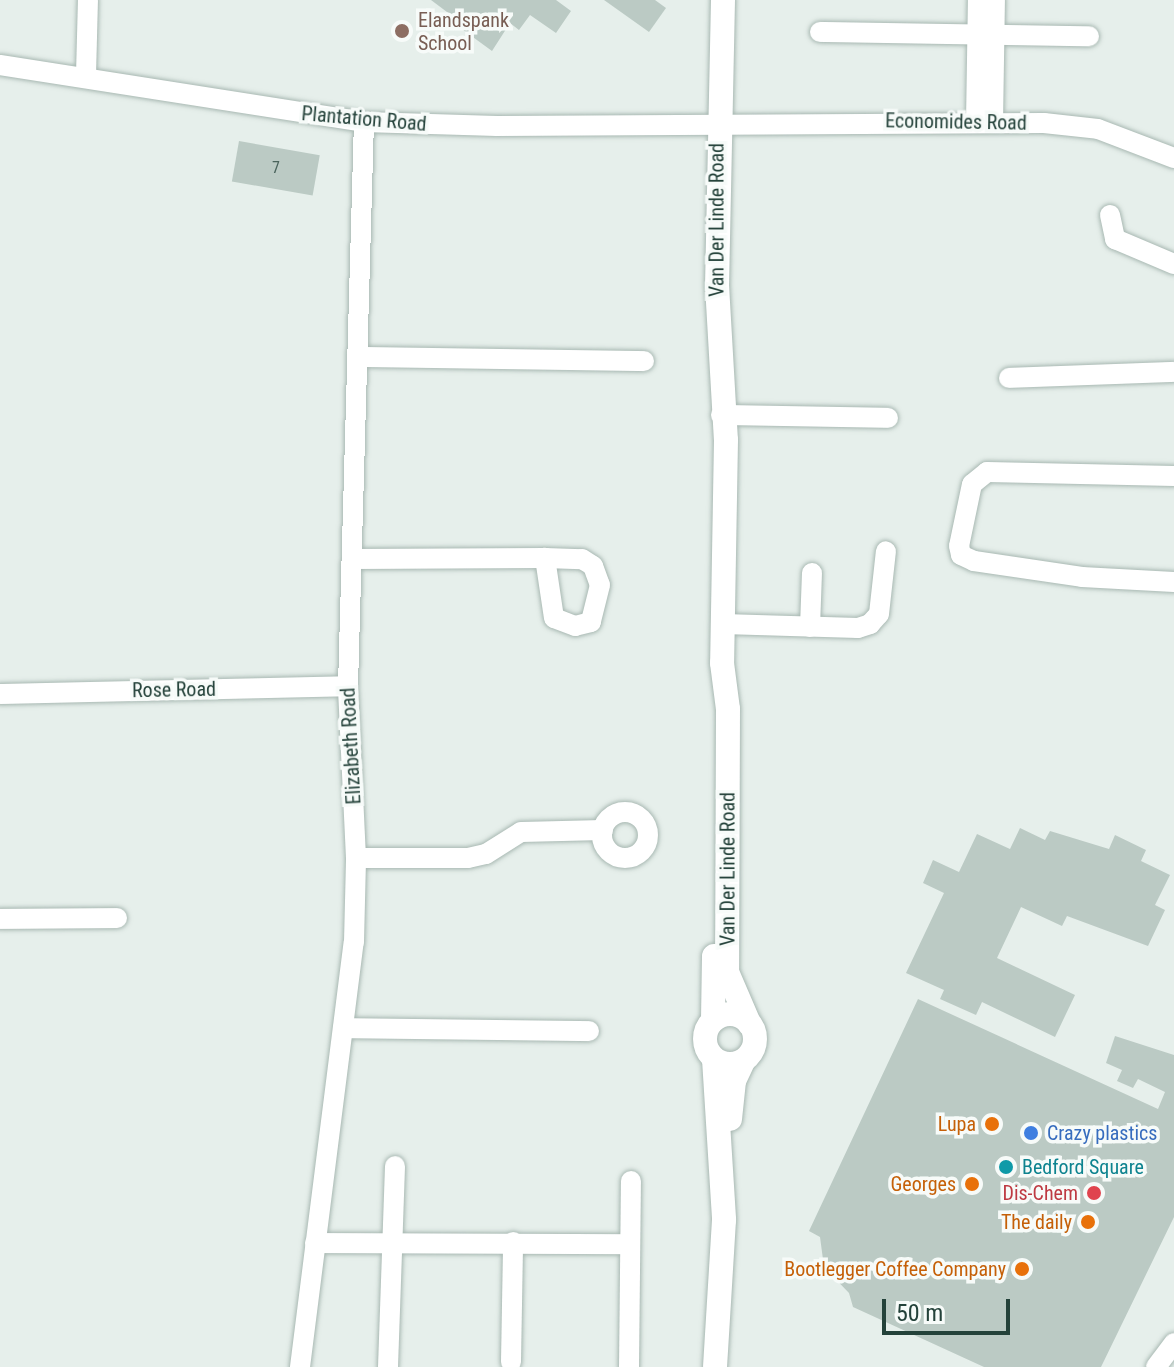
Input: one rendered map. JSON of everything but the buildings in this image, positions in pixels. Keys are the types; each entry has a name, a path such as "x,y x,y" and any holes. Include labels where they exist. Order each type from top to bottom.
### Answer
{"main road":[{"name":"Van Der Linde Road","path":"713,1020 714,708 722,663 726,440 723,0"},
{"name":"Van Der Linde Road","path":"725,123 734,0"},
{"name":"Van Der Linde Road","path":"722,663 728,709 727,972 749,1023"},
{"path":"718,1363 724,1220 714,1059 705,1039 713,1020 728,1014 749,1023 755,1039 732,1091 731,1181 724,1220"},
{"path":"714,1059 729,1064 744,1060"}],"street":[{"path":"86,75 88,0"},
{"path":"978,0 987,31"},
{"path":"984,123 987,31 995,0"},
{"path":"820,32 987,31 1089,36"},
{"name":"Plantation Road","path":"0,65 86,75 364,122 725,123"},
{"name":"Elizabeth Road","path":"300,1367 354,942 356,858 348,686 364,122"},
{"name":"Economides Road","path":"725,123 1085,126 1174,158"},
{"path":"1110,215 1115,239 1174,264"},
{"path":"358,357 644,361"},
{"path":"1009,378 1174,372"},
{"path":"726,415 888,418"},
{"path":"1174,476 987,472 972,484 959,546 961,555 974,561 1082,577 1174,582"},
{"path":"723,624 810,627 870,624 879,614 886,551"},
{"path":"353,559 545,558"},
{"path":"810,627 812,573"},
{"name":"Rose Road","path":"0,694 348,686"},
{"path":"356,858 468,858 486,854 521,832 603,830"},
{"path":"0,919 117,918"},
{"path":"343,1028 589,1031"},
{"path":"388,1367 395,1166"},
{"path":"629,1367 631,1181"},
{"path":"511,1362 513,1242"},
{"path":"315,1243 629,1244"},
{"path":"1159,1366 1174,1343"}],"place":[{"name":"Elandspank School","path":"402,31"},
{"name":"Lupa","path":"992,1124"},
{"name":"Crazy plastics","path":"1031,1133"},
{"name":"Bedford Square","path":"1006,1167"},
{"name":"Georges","path":"972,1184"},
{"name":"Dis-Chem","path":"1094,1193"},
{"name":"The daily","path":"1088,1222"},
{"name":"Bootlegger Coffee Company","path":"1022,1269"}]}
